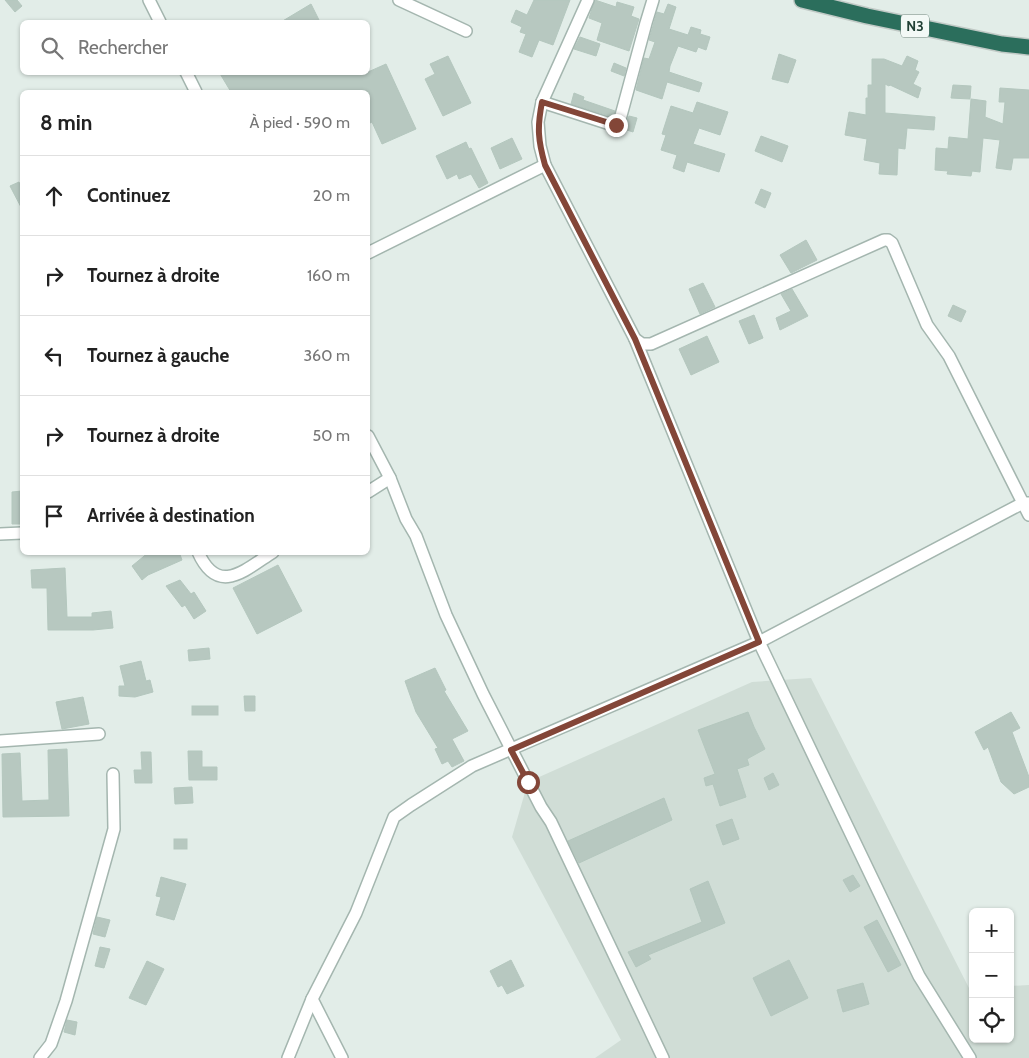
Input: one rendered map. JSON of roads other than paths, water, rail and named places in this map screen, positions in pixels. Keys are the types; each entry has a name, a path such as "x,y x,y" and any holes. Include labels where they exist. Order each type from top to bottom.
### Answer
{"highway":[{"name":"N3","path":"802,0 867,16 992,42 1029,47"}],"street":[{"path":"149,0 159,20"},
{"path":"400,0 466,31"},
{"path":"588,0 542,102 538,122 540,146 545,165 635,339 759,642 919,976 970,1058"},
{"path":"542,102 613,125 619,123 653,0"},
{"path":"188,75 195,90"},
{"path":"370,251 545,165"},
{"path":"635,339 642,344 651,344 884,240 888,240 892,243 927,325 949,356 1026,503 1029,515"},
{"path":"370,440 390,478 406,519 416,536 446,615 483,694 541,807 551,822 663,1058"},
{"path":"370,491 390,478"},
{"path":"288,1058 312,999 356,913 394,817 411,804 472,766 759,642 1026,503"},
{"path":"0,534 20,533"},
{"path":"199,555 202,561 215,575 223,578 233,577 268,555"},
{"path":"0,741 99,734"},
{"path":"40,1058 51,1044 66,1001 114,829 113,774"},
{"path":"312,999 342,1058"}]}
